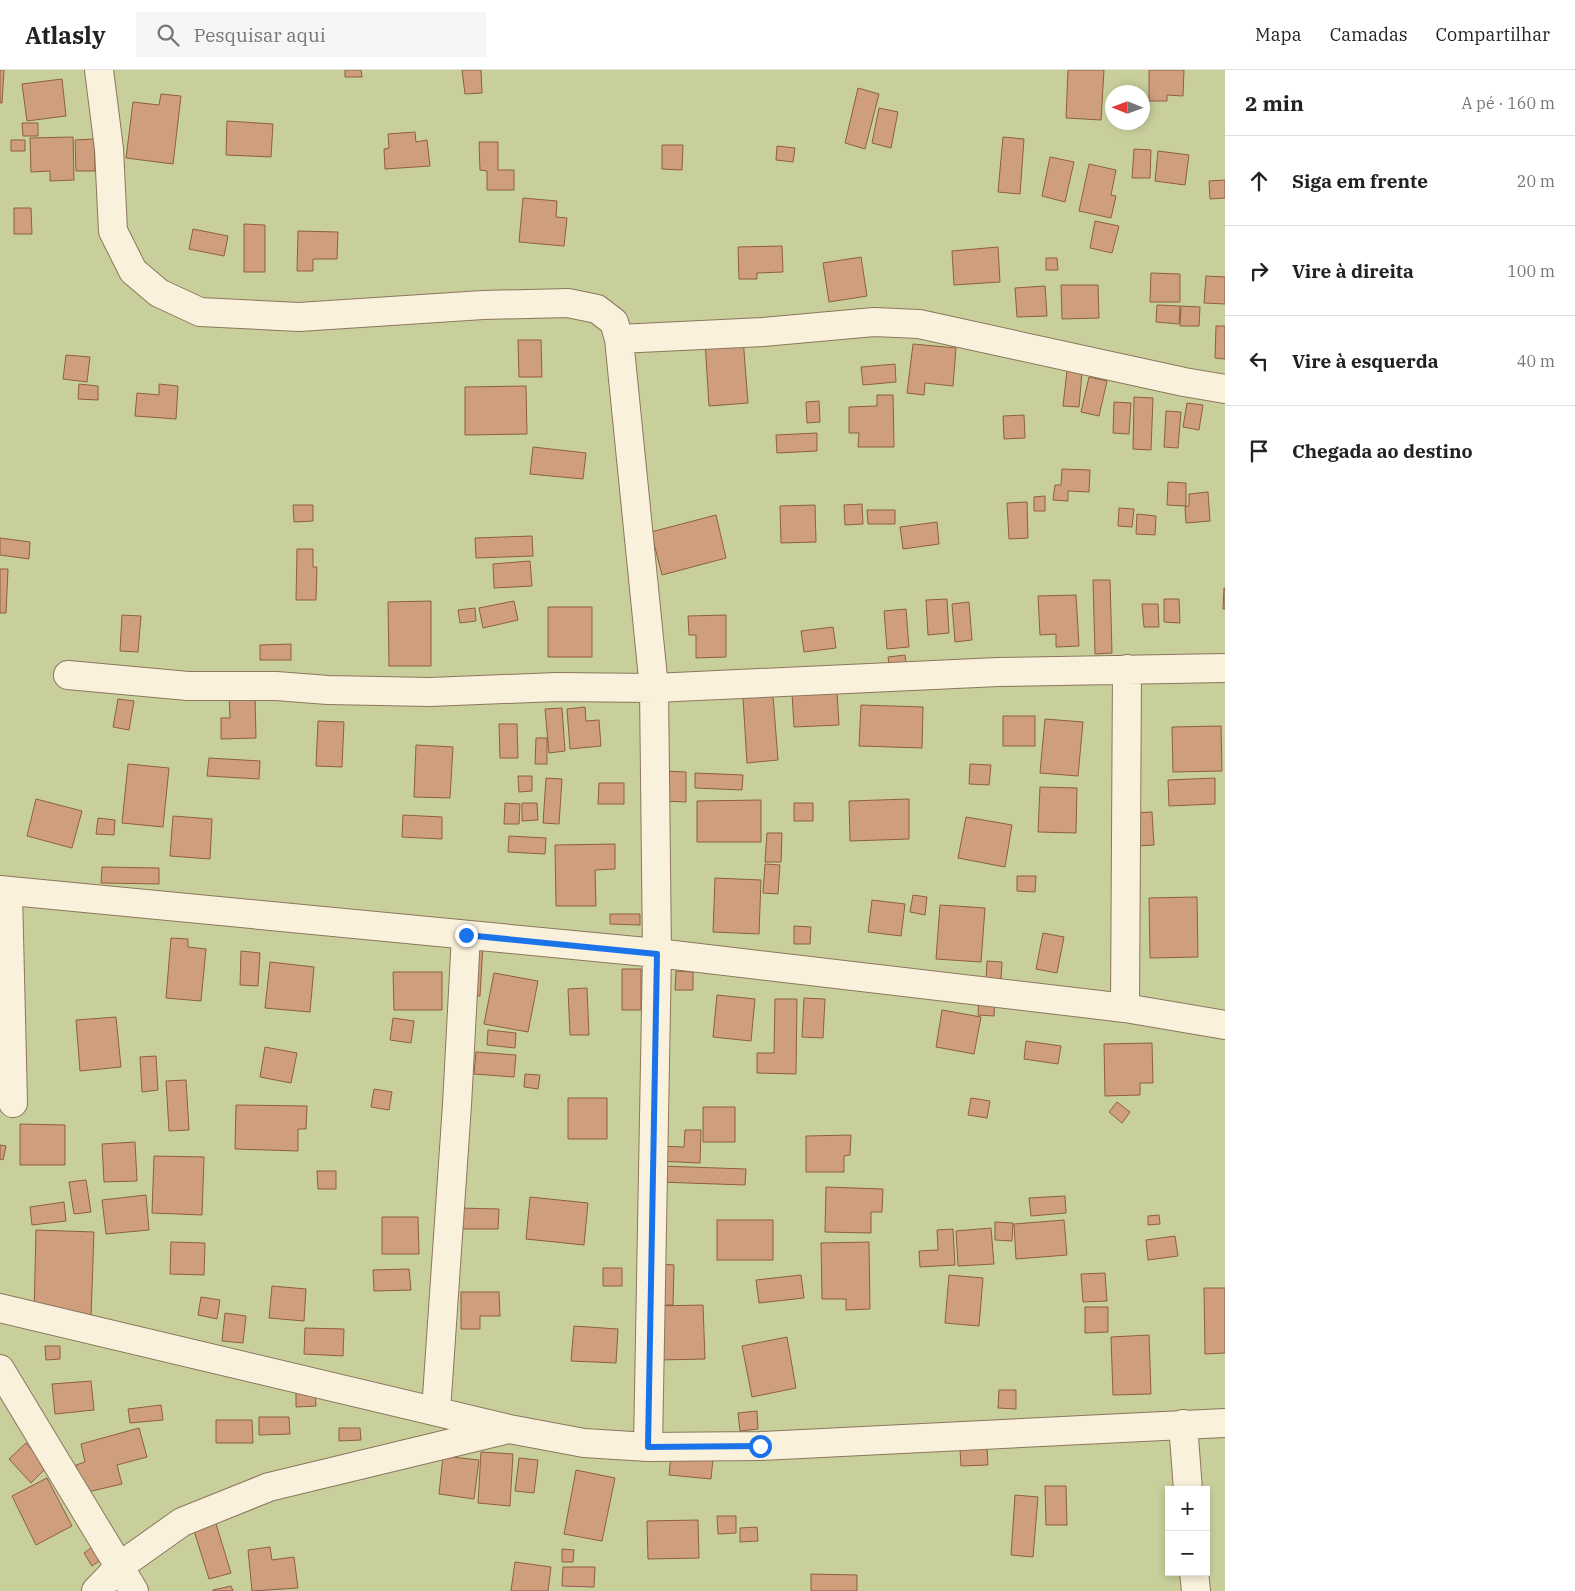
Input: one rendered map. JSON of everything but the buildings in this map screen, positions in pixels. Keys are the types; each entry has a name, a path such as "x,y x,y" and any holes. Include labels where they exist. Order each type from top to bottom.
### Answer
{"street":[{"path":"99,70 109,149 113,231 132,271 159,293 200,312 298,317 484,305 568,303 597,309 614,322 619,339 654,688 657,954 648,1447"},
{"path":"619,339 763,332 874,322 919,324 1184,382 1225,389"},
{"path":"68,675 188,686 276,686 328,690 430,692 557,688 654,688 998,672 1225,668"},
{"path":"1125,1008 1127,669"},
{"path":"13,1103 4,891 657,954 1125,1008 1225,1025"},
{"path":"436,1410 454,1153 466,935"},
{"path":"0,1308 436,1410 509,1429 584,1443 648,1447 760,1446 1225,1423"},
{"path":"0,1369 134,1591"},
{"path":"1183,1424 1188,1486"},
{"path":"96,1591 120,1566 182,1522 269,1487 509,1429"},
{"path":"1194,1576 1196,1591"}],"green space":[{"path":"0,70 1225,70 1225,1591 0,1591"}],"route":[{"path":"466,935 657,954 648,1447 760,1446"}]}
